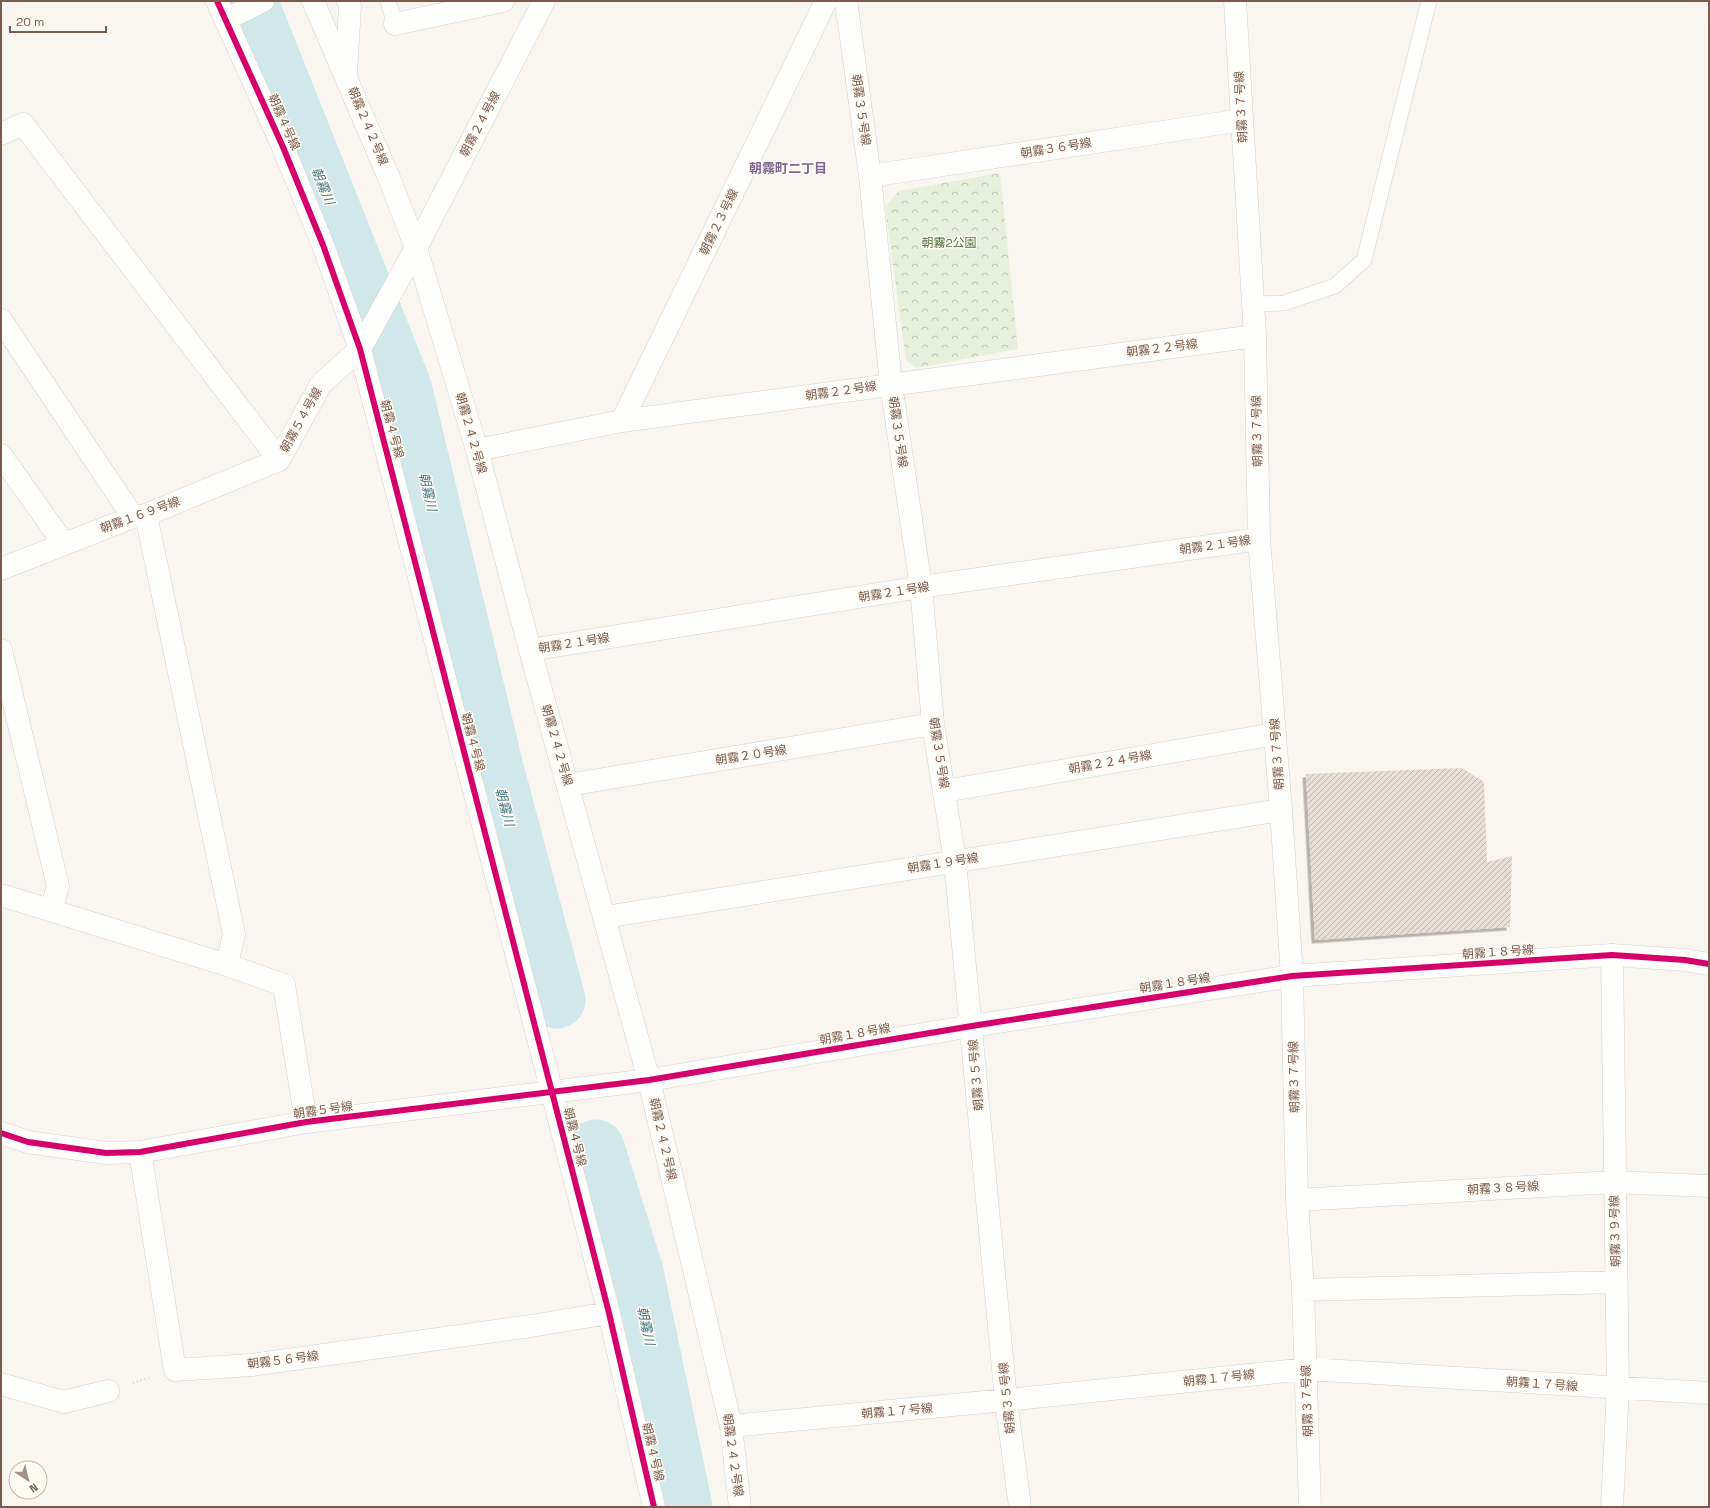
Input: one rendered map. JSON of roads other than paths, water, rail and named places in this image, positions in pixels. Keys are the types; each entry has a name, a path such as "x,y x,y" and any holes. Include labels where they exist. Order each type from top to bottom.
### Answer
{"street":[{"path":"226,12 263,1"},
{"name":"朝霧２４２号線","path":"313,1 346,74 390,180 416,248 477,450 530,650 649,1080 731,1426 740,1507"},
{"path":"346,74 350,6 348,1"},
{"path":"395,24 504,1"},
{"name":"朝霧２４号線","path":"416,248 544,1"},
{"name":"朝霧２３号線","path":"622,421 826,1"},
{"name":"朝霧３５号線","path":"846,1 870,176 891,384 921,587 933,724 945,791 955,861 972,1026 1006,1400 1020,1507"},
{"name":"朝霧３７号線","path":"1235,1 1253,304 1259,539 1281,810 1292,976 1297,1200 1307,1369 1310,1507"},
{"name":"朝霧４号線","path":"226,12 286,154 362,345 609,1313 654,1507"},
{"name":"朝霧３６号線","path":"870,176 1242,120"},
{"path":"1,134 23,124 279,460"},
{"name":"朝霧５４号線","path":"279,460 322,384 362,345 416,248"},
{"path":"1,320 139,516 234,934 227,966"},
{"name":"朝霧２２号線","path":"477,450 622,421 1254,336"},
{"path":"1,456 64,544"},
{"name":"朝霧１６９号線","path":"1,569 279,460"},
{"name":"朝霧２１号線","path":"530,650 921,587 1259,539"},
{"path":"1,650 58,886 50,910"},
{"name":"朝霧２０号線","path":"568,785 933,724"},
{"name":"朝霧２２４号線","path":"945,791 1275,734"},
{"name":"朝霧１９号線","path":"605,918 1281,810"},
{"path":"1,895 284,985 306,1122"},
{"name":"朝霧１８号線","path":"649,1080 972,1026 1292,976 1612,955 1685,960 1709,964"},
{"name":"朝霧３９号線","path":"1612,955 1618,1388 1612,1507"},
{"name":"朝霧５号線","path":"1,1133 28,1142 106,1153 140,1152 306,1122 649,1080"},
{"name":"朝霧５６号線","path":"140,1152 174,1370 259,1364 531,1326 609,1313"},
{"name":"朝霧３８号線","path":"1297,1200 1614,1182 1709,1186"},
{"path":"1303,1290 1616,1282"},
{"name":"朝霧１７号線","path":"731,1426 1006,1400 1307,1369 1709,1394"},
{"path":"1,1384 64,1402 108,1391"}],"lane":[{"path":"388,1 395,24"},
{"path":"1253,304 1284,302 1335,286 1364,260 1429,1"}],"waterway":[{"name":"朝霧川","path":"249,1 403,387 495,768 557,1000"},
{"name":"朝霧川","path":"596,1148 635,1272 684,1507"}],"district":[{"name":"朝霧町二丁目","path":"788,168"}],"park label":[{"name":"朝霧2公園","path":"949,243"}]}
